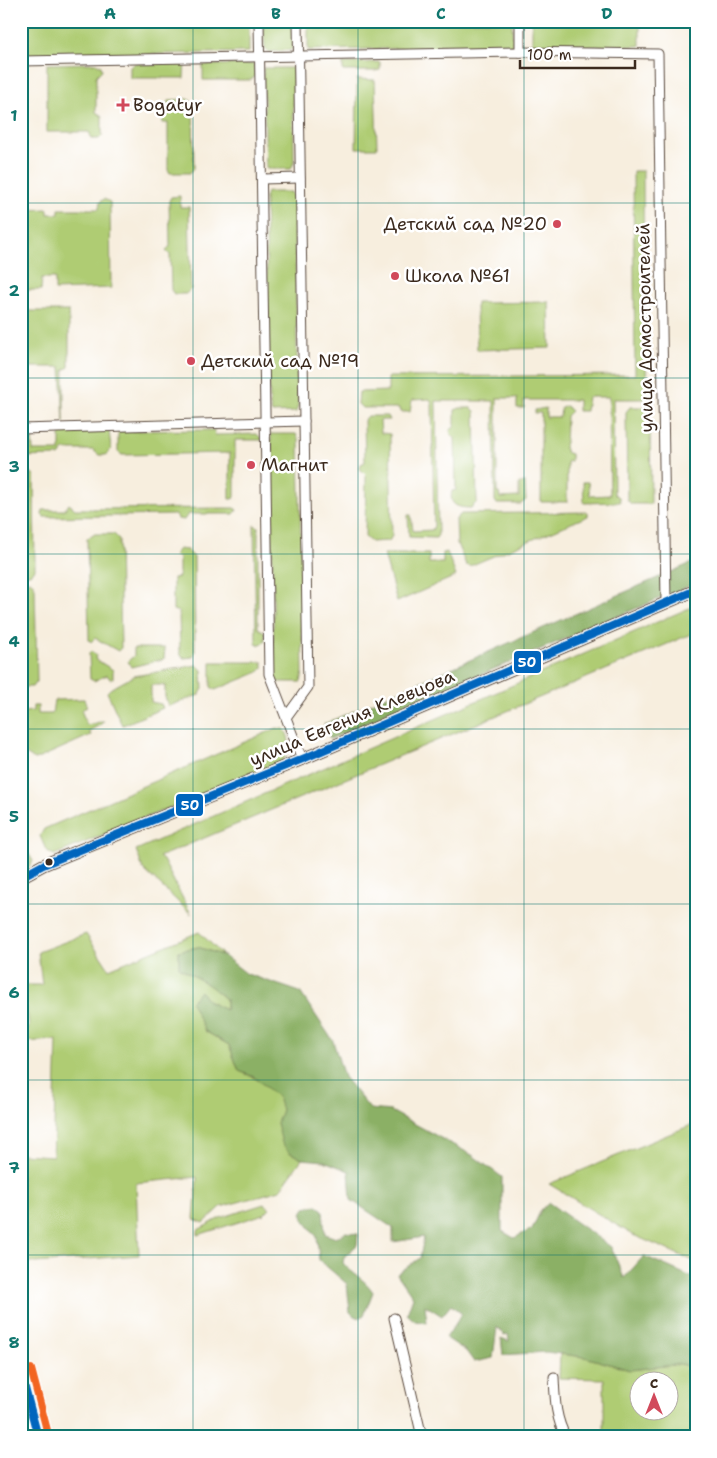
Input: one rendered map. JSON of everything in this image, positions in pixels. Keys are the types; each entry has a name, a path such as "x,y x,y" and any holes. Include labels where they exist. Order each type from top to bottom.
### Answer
{"main road":[{"path":"21,1372 38,1437"}],"street":[{"path":"259,21 269,674 287,716 302,759"},
{"path":"287,716 308,687 298,21"},
{"path":"21,61 520,52 520,21"},
{"name":"улица Домостроителей","path":"520,52 658,54 666,602"},
{"path":"262,179 300,178"},
{"path":"21,429 304,421"},
{"name":"улица Евгения Клевцова","path":"21,877 43,865 302,759 696,590"},
{"path":"394,1318 422,1437"},
{"path":"554,1377 555,1405 561,1429 566,1437"}],"green space":[{"path":"21,21 249,21 249,52 21,57"},
{"path":"263,21 294,21 294,45 291,50 269,52 265,49"},
{"path":"308,21 512,21 513,47 308,50"},
{"path":"532,21 640,21 640,46 532,47"},
{"path":"185,62 184,78 130,78 130,67 135,63"},
{"path":"380,62 380,70 343,71 343,63"},
{"path":"96,63 101,66 102,70 96,76 96,112 102,116 102,136 99,139 92,139 89,132 47,132 47,64"},
{"path":"254,64 255,76 251,80 203,80 203,65"},
{"path":"263,68 293,68 294,162 291,169 267,169 266,167"},
{"path":"357,79 375,80 377,148 356,148"},
{"path":"188,99 193,103 194,168 190,173 170,173 168,170 168,123 163,123 162,117 168,114 167,104 170,100"},
{"path":"633,171 643,171 644,295 642,295 642,306 645,307 647,399 613,399 614,494 619,497 620,502 584,503 583,482 588,482 590,496 610,495 609,397 588,397 586,411 578,411 578,400 524,400 524,408 517,408 517,398 497,398 497,493 499,493 500,498 519,497 519,483 525,483 526,500 521,504 497,504 495,501 494,401 436,401 438,535 436,538 409,537 408,515 411,515 413,531 432,530 434,526 432,403 430,399 412,400 410,412 400,412 399,408 362,408 358,404 359,392 388,391 388,377 635,375"},
{"path":"267,192 291,192 294,199 298,406 296,412 272,413 270,406 265,198"},
{"path":"180,196 180,207 189,207 191,289 186,294 174,294 171,290 170,255 166,251 170,246 169,201 171,197"},
{"path":"104,199 110,202 111,288 55,290 55,278 42,278 41,290 21,290 21,210 48,209 48,214 59,214 59,209 99,209 100,202"},
{"path":"549,302 550,348 477,350 476,303"},
{"path":"21,311 69,311 69,367 64,370 64,423 61,367 21,367"},
{"path":"566,406 571,411 566,416 565,452 571,454 571,461 567,462 567,502 541,502 541,413 535,413 535,410 546,408 546,417 560,417 561,408"},
{"path":"630,407 650,407 651,504 631,504 627,499 626,412"},
{"path":"471,408 475,411 477,502 471,508 455,505 451,496 452,491 456,490 455,438 451,435 450,430 455,426 455,410"},
{"path":"368,416 388,416 390,420 380,420 381,433 390,434 392,536 389,541 371,542 365,537 366,475 360,469 361,464 365,462 364,420"},
{"path":"109,430 111,449 106,455 99,455 93,450 64,450 59,456 21,457 21,434 32,434 33,451 60,451 60,436 63,431"},
{"path":"214,430 215,435 257,434 262,440 235,440 235,497 233,499 230,499 230,453 122,455 118,452 118,433 120,431"},
{"path":"271,434 296,434 299,440 303,672 301,682 277,682 274,676"},
{"path":"21,471 29,471 34,475 35,569 30,574 21,574"},
{"path":"69,504 75,509 234,508 237,510 234,514 188,514 184,520 178,519 176,515 44,517 42,515 43,510 64,510"},
{"path":"588,512 588,516 470,566 466,565 457,544 456,519 461,514"},
{"path":"254,525 258,527 258,628 265,632 265,641 261,645 256,644"},
{"path":"93,534 114,534 119,539 121,648 118,651 95,638 91,642 89,640 87,539"},
{"path":"179,549 187,550 194,557 195,652 193,657 184,658 180,654 179,612 173,610 173,578 179,577 179,558 174,555"},
{"path":"447,552 456,576 397,602 384,554 429,554 429,563 443,563 443,553"},
{"path":"696,561 696,583 330,739 324,724"},
{"path":"21,581 31,581 35,587 37,682 32,687 21,687"},
{"path":"696,605 696,632 159,857 163,860 191,914 143,869 136,850"},
{"path":"134,648 165,648 164,659 131,667 128,661 134,656"},
{"path":"91,651 96,655 95,659 113,670 113,678 110,679 107,675 94,681 90,679 89,654"},
{"path":"211,662 263,662 263,668 259,672 215,690 211,687"},
{"path":"197,665 202,670 203,689 199,695 169,706 165,697 165,685 151,685 151,702 161,704 163,708 123,725 121,723 107,692 110,689 134,676"},
{"path":"84,699 87,707 81,710 87,725 104,721 89,731 91,735 35,760 21,751 21,706 23,706 23,712 33,711 33,706 38,706 38,714 52,714 54,700"},
{"path":"277,728 284,729 289,742 288,751 281,762 54,855 46,850 40,836 44,829"},
{"path":"21,851 27,851 33,861 29,867 21,871"},
{"path":"199,932 224,956 198,947 179,951 179,967 210,985 226,999 226,1010 209,1002 200,991 205,1031 229,1045 239,1071 259,1081 276,1095 282,1108 277,1123 289,1152 302,1159 280,1190 221,1207 204,1223 194,1219 197,1177 136,1183 139,1255 35,1263 21,1260 21,1154 53,1156 57,1040 21,1042 21,1032 27,1031 29,1026 24,985 42,985 38,952 86,934 109,969"},
{"path":"198,947 224,956 247,974 300,992 333,1041 344,1077 370,1109 391,1111 472,1155 502,1177 502,1231 514,1238 532,1229 541,1210 549,1203 611,1247 624,1278 644,1256 696,1279 696,1370 682,1364 630,1370 585,1357 546,1352 503,1355 501,1338 509,1341 508,1334 504,1335 497,1327 493,1358 474,1362 466,1351 446,1338 462,1314 451,1305 442,1316 425,1305 427,1323 415,1321 407,1314 413,1297 397,1274 420,1258 424,1237 393,1242 393,1228 351,1200 349,1171 324,1161 302,1159 289,1152 282,1143 277,1123 282,1110 278,1097 254,1077 239,1071 229,1045 205,1031 191,1002 200,991 209,1002 226,1010 226,999 210,986 179,967 179,951"},
{"path":"696,1123 696,1262 633,1235 549,1184"},
{"path":"264,1204 270,1208 264,1214 198,1235 198,1230 220,1218"},
{"path":"316,1205 323,1210 325,1234 336,1238 346,1232 358,1234 357,1245 344,1257 343,1263 373,1292 364,1315 359,1318 350,1312 347,1284 319,1260 317,1237 303,1219 302,1213 305,1208"},
{"path":"560,1354 585,1357 630,1370 682,1364 696,1370 696,1437 604,1437 604,1379 559,1378"}],"transit line":[{"name":"50","path":"21,877 43,865 305,758 696,590"},
{"path":"31,1369 48,1434"},
{"name":"50","path":"21,1373 38,1437"}],"place":[{"name":"Bogatyr","path":"123,105"},
{"name":"Детский сад №20","path":"557,224"},
{"name":"Школа №61","path":"395,276"},
{"name":"Детский сад №19","path":"191,361"},
{"name":"Магнит","path":"251,465"}]}
